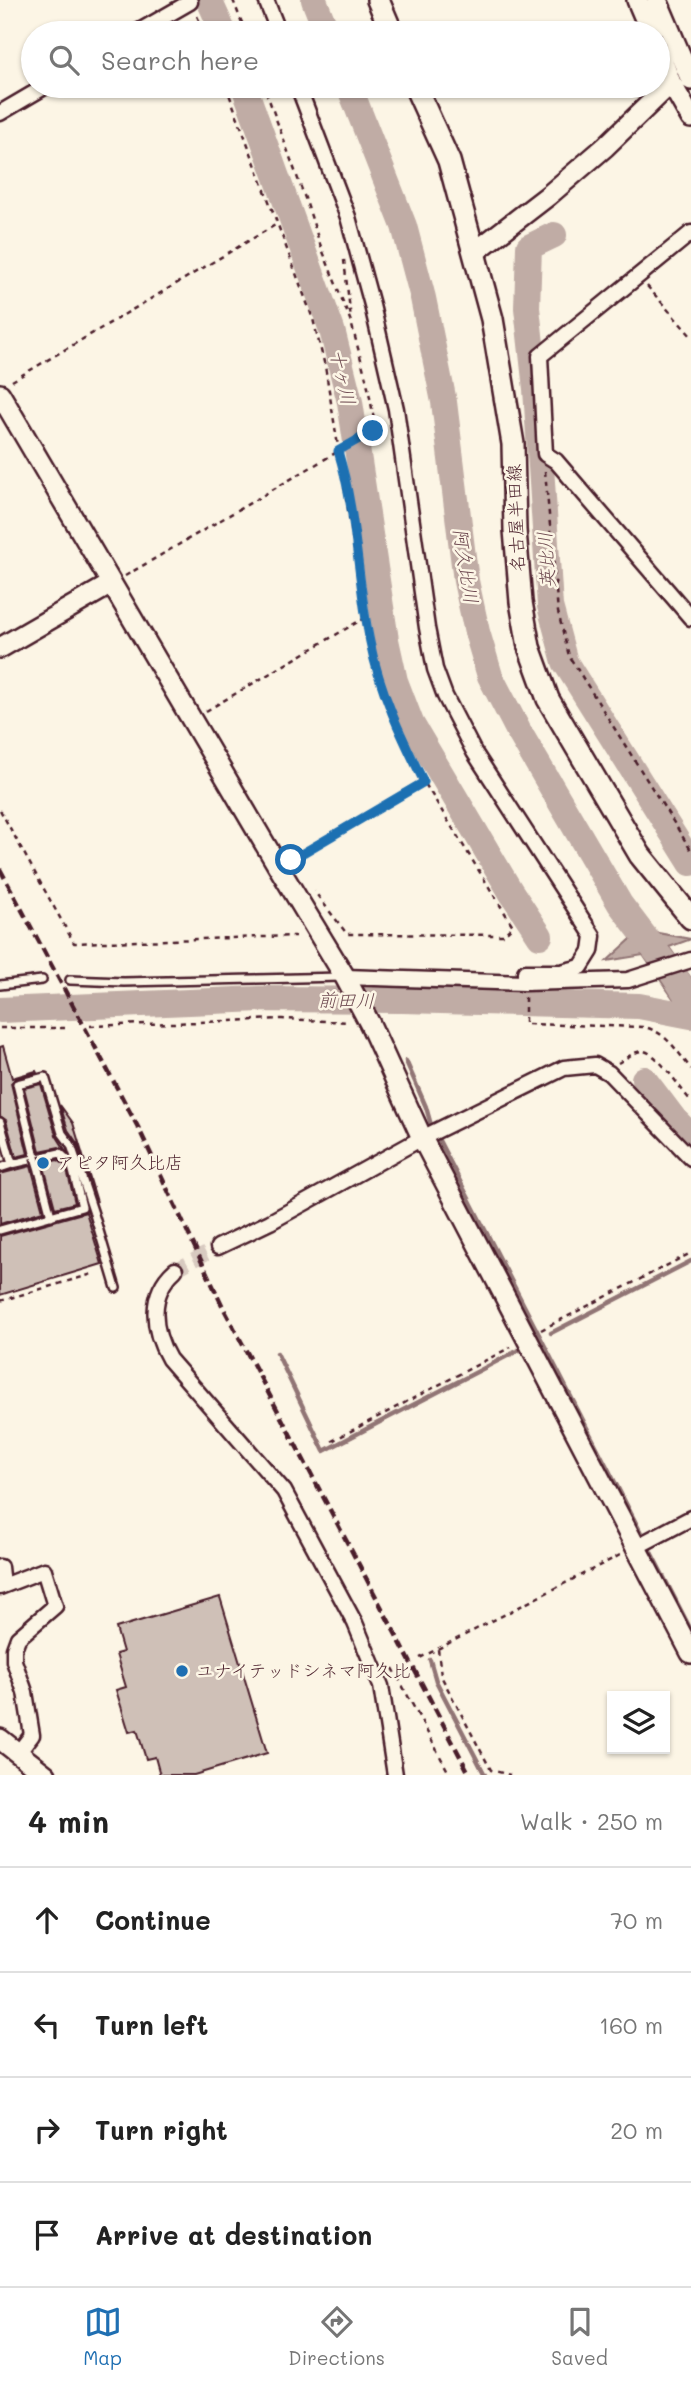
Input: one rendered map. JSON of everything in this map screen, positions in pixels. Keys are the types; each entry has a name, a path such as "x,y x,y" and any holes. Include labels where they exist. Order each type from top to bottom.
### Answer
{"main road":[{"path":"378,0 388,21"},
{"name":"名古屋半田線","path":"420,98 449,161 492,319 513,444 515,530 521,602 529,647 548,699 640,855 691,918"}],"street":[{"path":"266,0 274,21"},
{"path":"637,0 646,21"},
{"path":"657,0 665,21"},
{"path":"157,21 190,2"},
{"path":"670,35 685,75 691,118"},
{"path":"670,61 685,75"},
{"path":"670,88 685,75"},
{"path":"0,113 26,98"},
{"path":"303,98 348,217 372,304 396,409 427,628 435,669 444,696 474,752 593,936 591,951 581,967 561,972 525,972 525,983"},
{"path":"475,252 549,195 659,98"},
{"path":"691,233 540,356 545,454 556,461 691,618"},
{"path":"6,388 111,584 347,980 422,1138 691,1653"},
{"path":"0,648 111,584"},
{"path":"347,980 525,983 628,980 691,960"},
{"path":"218,1247 270,1222 422,1138 564,1068 595,1065 604,1070 691,1158"},
{"path":"175,1270 162,1285 156,1307 154,1321 163,1348 169,1359 284,1491 296,1513 355,1623 381,1686 395,1775"},
{"path":"636,1547 691,1518"},
{"path":"0,1567 1,1586 44,1570 55,1606 18,1638 15,1644 16,1671 25,1692 32,1724 32,1735 19,1752"},
{"path":"0,1739 46,1775"}],"lane":[{"path":"0,985 42,980"},
{"path":"70,980 347,980"},
{"path":"51,1216 17,1084 45,1077 62,1133 71,1145 116,1288"},
{"path":"0,1122 12,1164"},
{"path":"0,1168 60,1153 71,1163 82,1207 0,1230"}],"path":[{"path":"233,0 241,21"},
{"path":"190,2 199,21"},
{"path":"230,98 313,319 334,411 338,451 370,642 390,712 424,782 513,926 503,935 347,934 310,886"},
{"path":"111,584 373,431 375,424 367,382 351,322 268,98"},
{"path":"6,388 277,224"},
{"path":"344,259 351,322"},
{"path":"638,275 691,336"},
{"path":"545,454 558,612 569,656 691,850"},
{"path":"191,719 367,619"},
{"path":"296,867 291,860 424,782"},
{"path":"0,810 74,943 295,936"},
{"path":"525,983 524,1024 644,1027 662,1034 691,1069"},
{"path":"90,1027 282,1019 368,1021"},
{"path":"0,1028 67,1028"},
{"path":"604,1070 645,1051 654,1056 691,1101"},
{"path":"0,1301 96,1273"},
{"path":"420,1658 636,1547"},
{"path":"438,1649 441,1676 491,1770 510,1775"},
{"path":"393,1668 450,1775"}],"shaded area":[{"path":"653,932 691,939 669,947 691,978 691,1024 643,955 607,961 630,940"}],"building":[{"path":"3,1046 12,1078 36,1071 37,1073 16,1078 11,1083 28,1154 16,1157 6,1120 0,1116 0,1047"},
{"path":"41,1084 56,1135 66,1151 59,1147 40,1151 24,1088"},
{"path":"60,1105 73,1123 97,1202 77,1143 68,1130"},
{"path":"58,1160 66,1166 75,1203 55,1208 43,1163"},
{"path":"31,1166 43,1211 0,1224 0,1174"},
{"path":"86,1212 102,1264 0,1295 0,1236"},
{"name":"ユナイテッドシネマ阿久比","path":"220,1597 267,1753 194,1775 160,1775 155,1757 146,1759 137,1730 129,1732 116,1690 126,1687 116,1654 123,1652 116,1628"}],"waterway":[{"name":"十ヶ川","path":"209,0 219,21"},
{"name":"阿久比川","path":"314,0 322,21"},
{"name":"十ヶ川","path":"248,98 332,330 350,402 386,640 395,681 411,723 540,936"},
{"name":"阿久比川","path":"354,98 404,226 423,298 444,402 466,581 490,676 518,730 620,904 691,1002"},
{"name":"英比川","path":"554,235 529,247 527,308 536,389 550,606 565,662 691,863"},
{"name":"前田川","path":"0,1010 260,999 402,1000 639,1006 691,1016"},
{"path":"406,1061 431,1125 691,1630"},
{"name":"十ヶ川","path":"644,1079 675,1120 691,1136"},
{"path":"551,1333 691,1261"},
{"path":"277,1353 324,1451 523,1348"},
{"path":"430,1660 436,1681 485,1775"}],"tunnel":[{"path":"175,1270 218,1247"}],"railway":[{"path":"0,869 139,1129 223,1307 470,1775"}],"place":[{"name":"アピタ阿久比店","path":"43,1163"},
{"name":"ユナイテッドシネマ阿久比","path":"182,1671"}],"route":[{"path":"291,860 424,782 390,712 370,642 338,451 373,431"}]}
